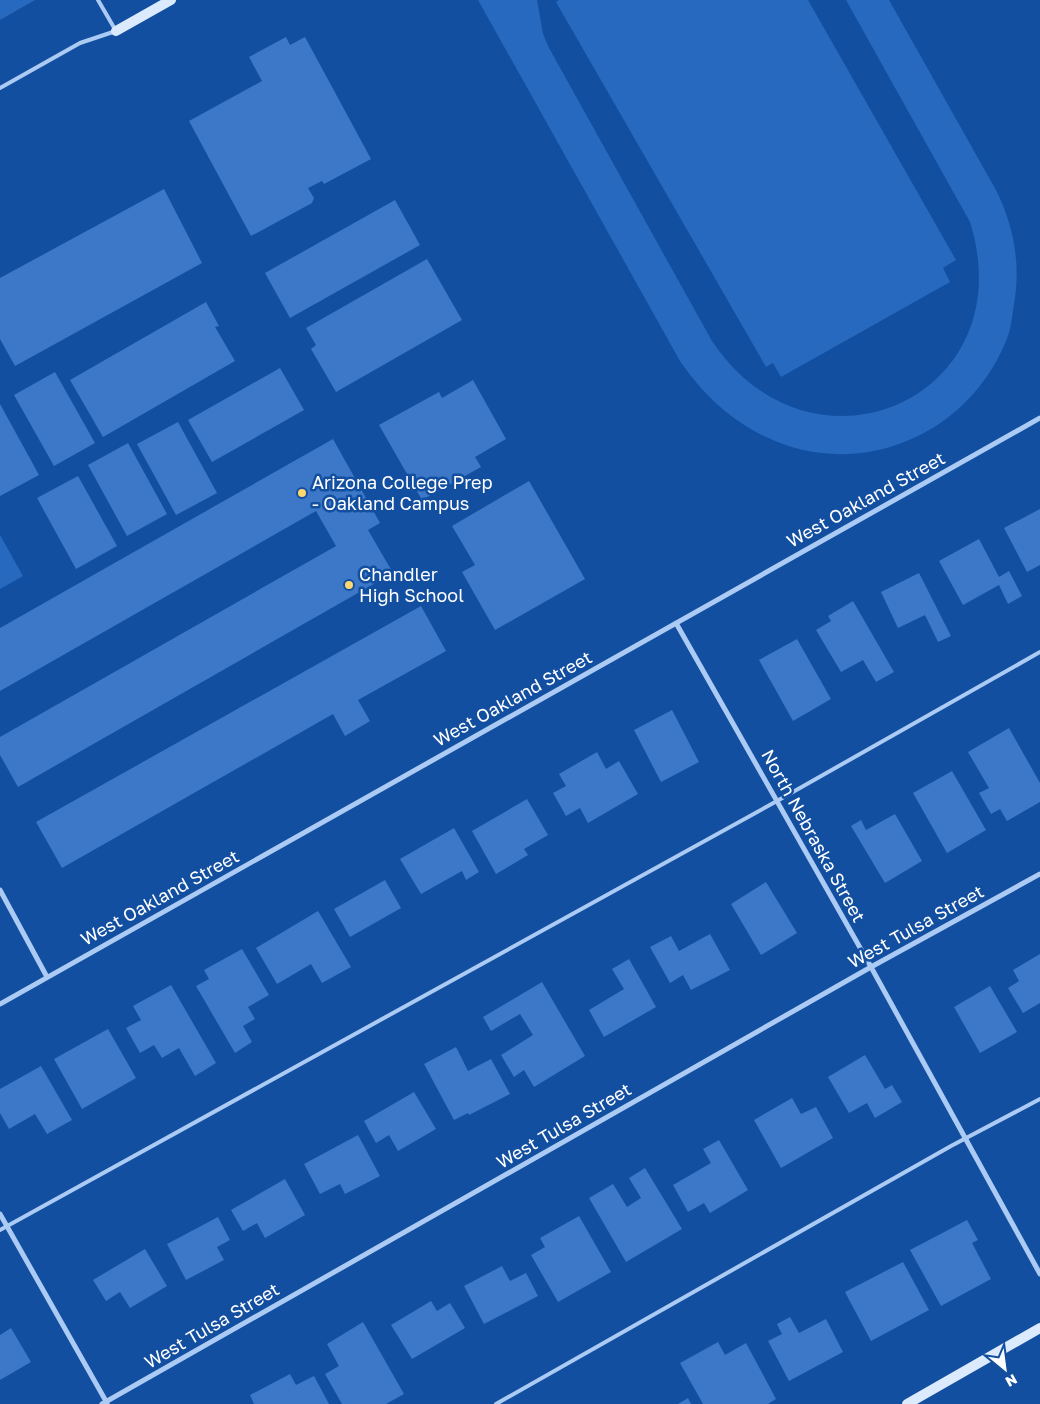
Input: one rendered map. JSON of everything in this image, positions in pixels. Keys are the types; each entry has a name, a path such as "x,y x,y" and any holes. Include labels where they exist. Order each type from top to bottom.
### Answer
{"street":[{"path":"116,31 171,0"},
{"name":"West Oakland Street","path":"0,1004 1040,418"},
{"name":"North Nebraska Street","path":"676,623 871,967 1040,1274"},
{"name":"West Tulsa Street","path":"105,1403 871,967 1040,874"},
{"path":"0,890 47,977"},
{"path":"0,1214 105,1403"},
{"path":"907,1404 1040,1328"}],"lane":[{"path":"0,88 80,43 116,31 98,0"},
{"path":"0,1230 777,801 1040,652"},
{"path":"496,1404 1040,1098"}],"shaded area":[{"path":"0,0 35,0 0,20"},
{"path":"478,0 537,0 543,34 549,48 712,341 754,386 802,410 852,416 899,404 939,377 967,336 979,284 970,222 846,0 889,0 996,190 1011,232 1017,275 1012,319 1006,341 988,375 965,403 937,425 905,442 871,451 836,454 800,449 764,436 739,422 697,384 680,361"},
{"path":"559,0 808,0 956,260 943,268 950,282 781,377 773,363 766,367 556,2"},
{"path":"0,535 23,576 0,589"}],"building":[{"path":"286,37 290,45 305,37 371,159 324,184 322,181 308,188 314,198 312,203 251,236 189,121 262,81 249,57"},
{"path":"164,189 202,263 15,366 0,339 0,278"},
{"path":"395,200 420,245 290,318 265,273"},
{"path":"427,259 462,320 336,392 311,349 316,345 306,328"},
{"path":"206,302 219,326 215,327 235,361 103,437 70,380"},
{"path":"280,368 304,410 212,462 188,420"},
{"path":"55,372 95,443 54,466 14,395"},
{"path":"473,380 506,439 475,457 481,467 422,500 379,425 439,392 442,398"},
{"path":"0,404 39,475 0,496"},
{"path":"178,422 217,493 176,515 137,444"},
{"path":"333,439 380,523 368,530 393,573 18,787 0,755 0,737 336,546 316,511 0,691 0,628"},
{"path":"128,443 167,514 127,536 88,465"},
{"path":"78,476 117,546 76,569 37,498"},
{"path":"529,481 585,579 495,630 462,572 475,565 452,526"},
{"path":"1040,509 1040,565 1027,572 1004,528"},
{"path":"979,539 999,577 1009,571 1022,596 1008,604 999,585 963,605 939,561"},
{"path":"919,573 951,636 938,642 925,615 898,628 881,592"},
{"path":"853,601 894,672 876,682 863,660 841,672 816,630 831,621 828,616"},
{"path":"421,606 446,651 358,700 370,721 345,736 333,714 62,868 36,822"},
{"path":"797,639 831,699 793,721 759,660"},
{"path":"672,710 699,762 661,782 634,730"},
{"path":"1009,728 1040,783 1040,802 1007,821 1000,809 991,814 979,793 989,788 968,752"},
{"path":"597,752 606,769 619,761 638,794 588,823 580,808 566,816 553,793 566,786 559,774"},
{"path":"952,771 986,830 947,853 913,793"},
{"path":"527,799 548,835 524,849 528,855 496,874 472,831"},
{"path":"895,814 922,861 885,883 851,826 861,820 866,830"},
{"path":"454,828 479,872 466,880 462,871 421,894 400,859"},
{"path":"385,880 401,908 350,937 334,909"},
{"path":"766,882 797,933 761,955 731,904"},
{"path":"318,911 351,967 322,983 311,964 277,984 256,948"},
{"path":"710,934 730,970 691,990 683,975 670,983 650,947 671,936 679,951"},
{"path":"242,949 269,995 248,1007 255,1019 243,1026 252,1042 235,1053 196,986 209,979 204,970"},
{"path":"1040,954 1040,1003 1023,1013 1008,988 1019,981 1013,970"},
{"path":"629,959 656,1007 604,1037 589,1010 624,989 612,969"},
{"path":"542,982 585,1056 534,1087 524,1070 514,1077 501,1055 533,1035 520,1014 491,1031 483,1017"},
{"path":"171,985 216,1063 195,1076 179,1048 162,1058 154,1045 140,1053 126,1028 141,1020 133,1006"},
{"path":"990,986 1017,1032 980,1053 954,1007"},
{"path":"108,1029 136,1078 82,1109 54,1059"},
{"path":"456,1047 468,1071 491,1059 510,1094 469,1115 468,1113 454,1120 424,1064"},
{"path":"865,1055 885,1089 892,1085 902,1102 875,1118 867,1103 849,1113 828,1077"},
{"path":"41,1066 72,1120 47,1134 35,1114 9,1129 0,1113 0,1089"},
{"path":"414,1092 436,1129 398,1151 389,1135 376,1143 364,1121"},
{"path":"792,1098 801,1114 816,1107 833,1138 781,1168 754,1120"},
{"path":"358,1135 380,1176 345,1194 340,1184 320,1194 304,1164"},
{"path":"719,1140 748,1190 710,1213 704,1203 688,1212 673,1185 711,1163 703,1149"},
{"path":"645,1168 682,1229 626,1262 589,1198 613,1184 627,1207 641,1198 629,1178"},
{"path":"285,1179 305,1215 265,1238 257,1223 243,1231 231,1210"},
{"path":"579,1216 611,1272 558,1302 531,1255 545,1247 540,1238"},
{"path":"218,1217 230,1240 217,1247 224,1260 186,1280 167,1244"},
{"path":"967,1220 978,1240 972,1243 991,1279 941,1306 910,1250"},
{"path":"145,1249 167,1286 130,1308 120,1292 106,1301 93,1280"},
{"path":"903,1262 929,1310 871,1341 845,1292"},
{"path":"502,1266 510,1281 526,1273 538,1296 484,1324 464,1286"},
{"path":"431,1301 437,1311 450,1303 465,1328 412,1359 391,1325"},
{"path":"790,1317 799,1333 826,1319 843,1352 789,1381 768,1341 782,1334 777,1324"},
{"path":"363,1322 404,1394 386,1404 342,1404 325,1374 339,1366 327,1344"},
{"path":"11,1328 31,1362 0,1380 0,1335"},
{"path":"718,1342 725,1355 746,1343 776,1399 768,1404 703,1404 680,1363"},
{"path":"290,1374 296,1385 314,1376 329,1404 254,1404 250,1395"},
{"path":"688,1398 691,1404 678,1404"}],"place":[{"name":"Arizona College Prep - Oakland Campus","path":"302,493"},
{"name":"Chandler High School","path":"349,585"}]}
